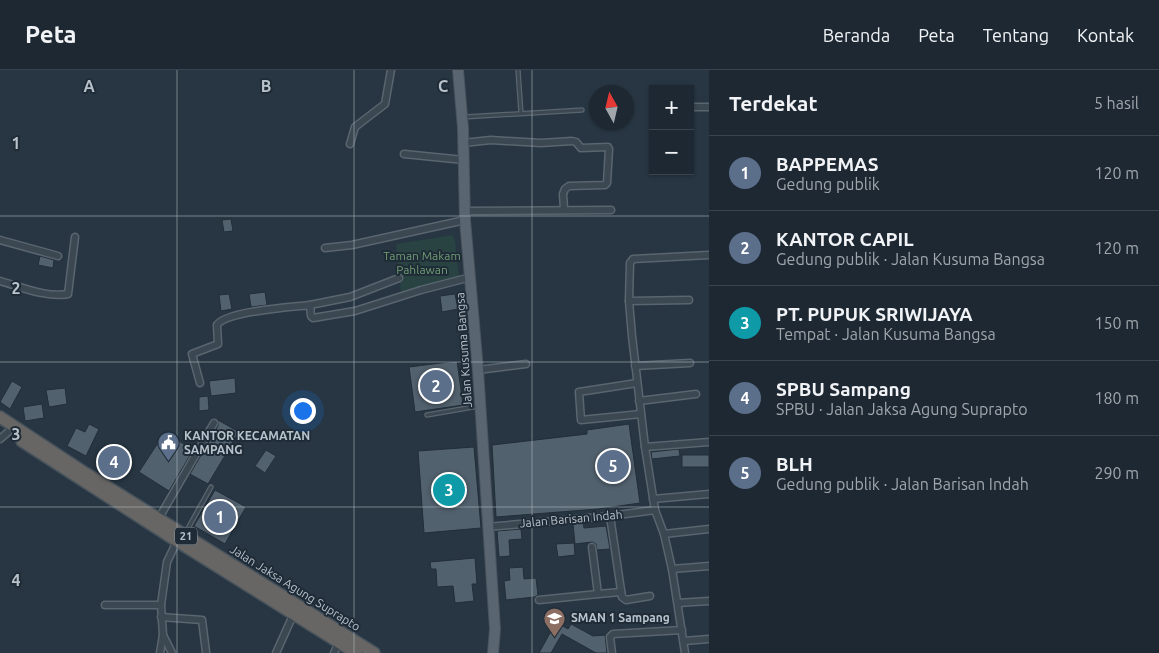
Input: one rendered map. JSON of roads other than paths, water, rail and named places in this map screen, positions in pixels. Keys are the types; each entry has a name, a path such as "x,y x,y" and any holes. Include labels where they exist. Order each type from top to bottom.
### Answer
{"highway":[{"name":"Jalan Jaksa Agung Suprapto","path":"0,417 85,473 159,518 181,538 294,613 374,653"},
{"name":"Jalan Jaksa Agung Suprapto","path":"3,432 181,538 341,638 356,653"}],"main road":[{"name":"Jalan Kusuma Bangsa","path":"458,70 464,160 465,216 472,277 495,629 493,653"},
{"name":"Jalan Kusuma Bangsa","path":"495,629 500,645 500,653"}],"street":[{"path":"350,144 354,127 386,104 391,70"},
{"path":"694,107 709,107"},
{"path":"463,143 491,140 541,143 572,141 583,148 608,147 607,184 569,186 565,188 563,194 564,209"},
{"path":"404,154 464,160"},
{"path":"324,248 352,245 465,216 564,209 611,210"},
{"path":"0,280 37,292 68,294 75,237"},
{"path":"0,240 58,256"},
{"path":"685,653 672,568 664,534 655,510 645,447 629,301 630,262 631,260 709,255"},
{"path":"310,305 313,318 340,315 421,290 472,277"},
{"path":"200,383 192,354 218,344 217,325 219,322 232,316 246,313 310,305 350,297 399,278"},
{"path":"629,301 689,300"},
{"path":"635,366 690,363"},
{"path":"478,370 526,364"},
{"path":"637,383 580,392 581,420 641,414"},
{"path":"639,401 696,394"},
{"path":"159,518 214,423"},
{"path":"645,447 709,442"},
{"path":"653,500 709,494"},
{"name":"Jalan Barisan Indah","path":"487,527 655,510"},
{"path":"610,516 623,599 650,596"},
{"path":"664,534 709,529"},
{"path":"160,653 162,635 161,605 167,562 181,538"},
{"path":"592,547 598,594"},
{"path":"672,568 709,566"},
{"path":"539,600 621,592"},
{"path":"678,603 709,601"},
{"path":"105,605 161,605"},
{"path":"276,653 294,613"},
{"path":"161,616 202,620 206,652"},
{"path":"612,653 610,637 613,634 682,630"},
{"path":"162,635 172,653"},
{"path":"334,653 341,638"},
{"path":"684,641 709,639"}],"lane":[{"path":"518,70 521,113"},
{"path":"461,117 582,110"},
{"path":"427,415 480,406"},
{"path":"181,538 211,487"}],"place":[{"name":"KANTOR CAPIL","path":"436,386"},
{"name":"SPBU Sampang","path":"114,462"},
{"name":"KANTOR KECAMATAN SAMPANG","path":"168,462"},
{"name":"BLH","path":"613,466"},
{"name":"PT. PUPUK SRIWIJAYA","path":"449,490"},
{"name":"BAPPEMAS","path":"220,517"},
{"name":"SMAN 1 Sampang","path":"555,637"}],"park label":[{"name":"Taman Makam Pahlawan","path":"422,263"}]}
